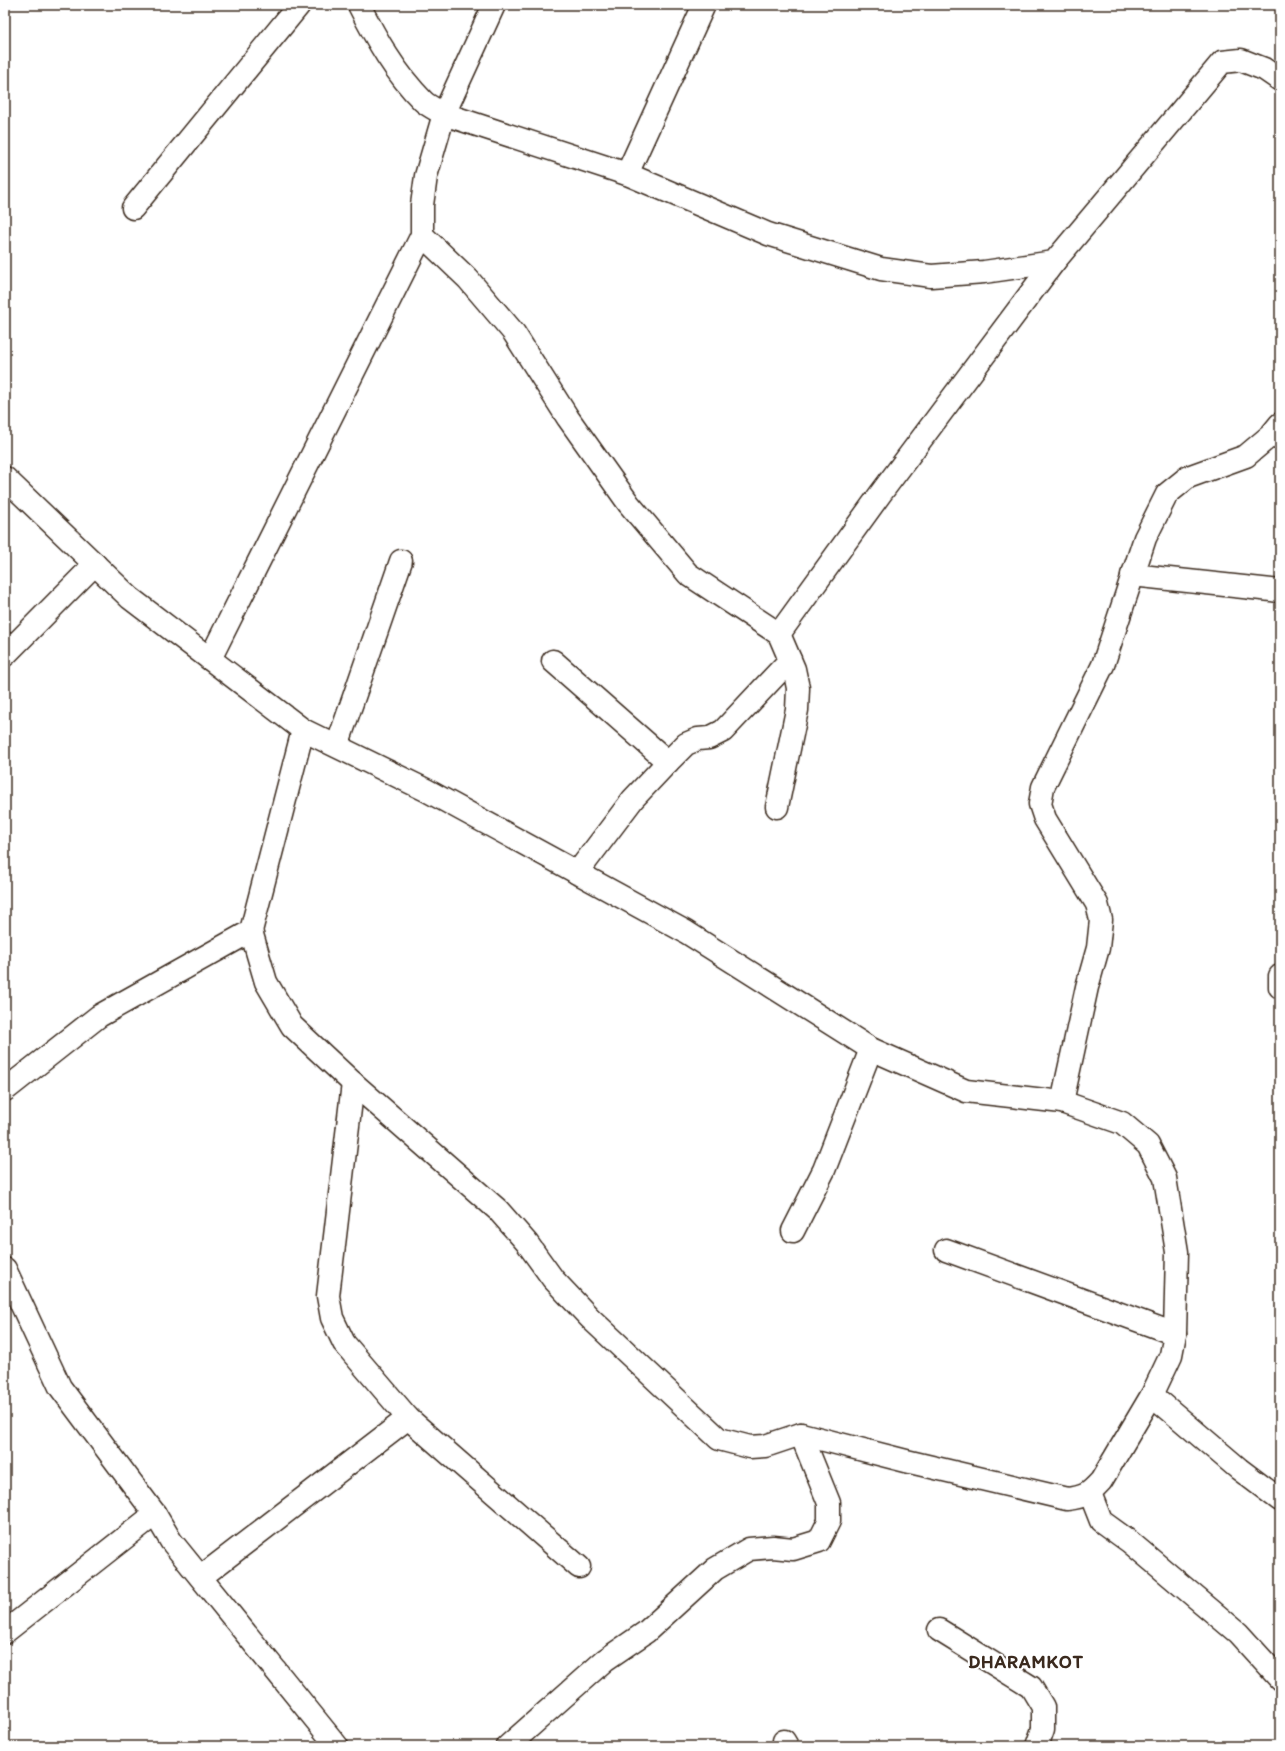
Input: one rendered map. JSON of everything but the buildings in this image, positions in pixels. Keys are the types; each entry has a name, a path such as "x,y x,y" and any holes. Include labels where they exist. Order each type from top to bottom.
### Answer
{"street":[{"path":"134,208 299,5"},
{"path":"359,5 394,68 424,102 444,114 627,174 768,234 881,269 931,276 984,272 1054,262"},
{"path":"210,659 422,235 422,205 426,176 444,114 494,5"},
{"path":"627,174 704,5"},
{"path":"779,634 881,492 1054,262 1222,62 1241,60 1264,69 1280,80"},
{"path":"422,235 468,279 514,333 568,418 629,504 688,574 779,634 794,669 798,688 797,710 777,807"},
{"path":"1062,1102 1087,987 1098,948 1101,920 1097,904 1045,819 1040,804 1043,786 1103,665 1145,538 1167,494 1188,477 1246,456 1271,435 1280,424"},
{"path":"5,478 130,598 303,730 426,790 686,932 871,1049 966,1090 1062,1102 1122,1123 1148,1145 1165,1178 1177,1252 1174,1334 1170,1355 1152,1394 1101,1481 1090,1493 1080,1498 1067,1499 906,1462 801,1434 765,1446 750,1447 735,1445 719,1439 590,1318 553,1279 527,1243 498,1210 353,1084 292,1026 266,982 251,930 303,730"},
{"path":"338,746 401,561"},
{"path":"5,655 95,564"},
{"path":"1132,575 1280,591"},
{"path":"577,873 633,799 686,744 698,739 708,738 723,731 790,660"},
{"path":"553,661 668,762"},
{"path":"5,1090 99,1016 251,930"},
{"path":"1280,976 1280,987"},
{"path":"792,1231 824,1170 871,1049"},
{"path":"353,1084 328,1296 332,1318 344,1344 408,1418 579,1567"},
{"path":"946,1250 1174,1334"},
{"path":"5,1269 60,1387 155,1514 171,1541 337,1746"},
{"path":"1152,1394 1239,1468 1280,1500"},
{"path":"201,1577 408,1418"},
{"path":"508,1746 605,1660 646,1632 715,1569 749,1549 767,1547 793,1549 819,1541 829,1521 829,1502 801,1434"},
{"path":"1090,1493 1101,1521 1130,1542 1238,1633 1280,1679"},
{"path":"5,1632 155,1514"},
{"path":"939,1630 1031,1687 1043,1707 1043,1729 1037,1746"}],"district":[{"name":"DHARAMKOT","path":"1026,1662"}]}
